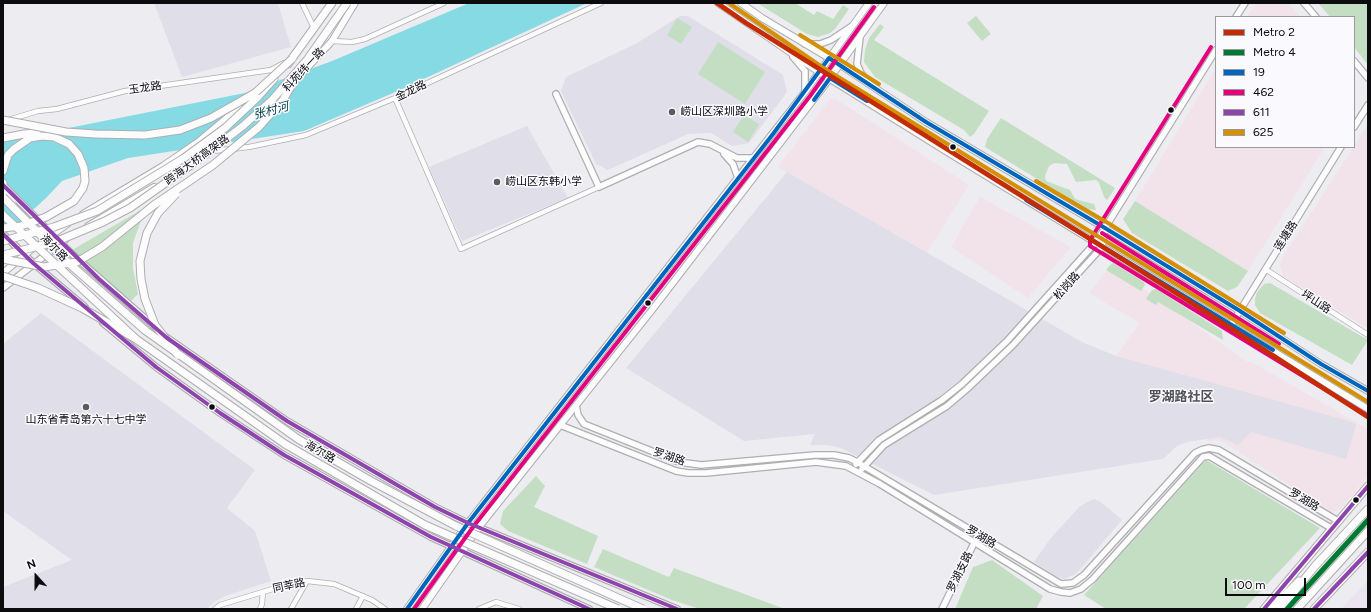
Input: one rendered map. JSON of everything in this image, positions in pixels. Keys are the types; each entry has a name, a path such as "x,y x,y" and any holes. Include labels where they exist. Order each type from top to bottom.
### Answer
{"main road":[{"name":"科苑纬一路","path":"3,272 21,252 186,150 231,115 276,75 290,60 328,3"},
{"path":"3,138 24,134 66,132 121,135 163,133 180,130 211,118 255,93 290,60 332,3"},
{"name":"跨海大桥高架路","path":"3,255 55,242 103,222 130,208 243,126 272,100 307,60 347,3"},
{"name":"科苑纬一路","path":"3,288 61,242 110,212 185,170 224,143 267,109 300,76 332,40 355,3"},
{"path":"718,3 753,29 788,50 819,72 1095,243 1368,409"},
{"path":"741,3 977,153 1105,228 1240,311 1321,364 1368,391"},
{"path":"407,609 468,523 805,92 869,3"},
{"path":"422,609 479,527 652,310 830,78 884,3"},
{"name":"跨海大桥高架路","path":"3,241 54,227 97,211 184,158 225,128 257,98 290,60"},
{"path":"3,259 44,267 77,262 118,235 137,218 213,165 259,127 283,100 307,60"},
{"path":"3,121 66,132"},
{"path":"3,171 8,155 20,143 30,138 42,136 54,137 69,144 78,154 84,168 85,181 78,195 65,207 39,220 21,226 3,228"},
{"path":"178,355 155,325 141,279 140,261 148,233 158,213 188,182"},
{"path":"3,184 3,187 16,210"},
{"name":"海尔路","path":"3,197 64,259 146,331 298,439 371,481 456,526 643,609"},
{"name":"海尔路","path":"3,215 136,339 285,444 425,525 618,609"},
{"path":"3,276 38,288 82,308 136,339"},
{"path":"1264,609 1368,486"},
{"path":"1271,609 1315,566 1368,509"},
{"path":"1298,609 1368,531"},
{"path":"1314,609 1368,552"},
{"path":"1280,609 1315,566"},
{"path":"1302,609 1312,594"}],"street":[{"path":"302,3 313,26"},
{"path":"332,40 352,42 365,39 444,3"},
{"name":"金龙路","path":"212,151 249,147 306,135 395,98 601,3"},
{"path":"1237,16 1245,3"},
{"path":"1304,3 1315,16"},
{"path":"805,44 820,44 831,40 852,26"},
{"path":"860,37 857,64 861,73 870,85"},
{"path":"788,50 805,72 805,92"},
{"path":"1102,247 1105,228 1215,52"},
{"name":"玉龙路","path":"3,121 38,111 57,109 125,91 272,70 290,60"},
{"path":"1355,62 1368,78"},
{"path":"556,94 599,187"},
{"path":"395,98 461,249 693,144 705,142 737,158 754,158"},
{"path":"1355,125 1368,104"},
{"name":"莲塘路","path":"1231,325 1340,148"},
{"path":"723,152 733,164 738,178"},
{"name":"海尔路","path":"3,184 52,234 167,338 287,421 434,508 677,609"},
{"name":"松岗路","path":"853,468 857,462 885,435 922,414 962,384 1007,341 1095,243 1105,228"},
{"name":"海尔路","path":"3,234 33,263 156,367 220,413 291,458 399,520 451,546 589,609"},
{"name":"松岗路","path":"860,472 864,466 890,441 941,409 967,389 1013,345 1102,247"},
{"name":"坪山路","path":"1265,269 1368,336"},
{"name":"罗湖路","path":"576,405 578,415 584,424 679,462 701,465 815,455 834,455 857,462 1048,578 1061,584 1073,584 1084,575 1195,453 1209,448 1219,450 1338,521"},
{"path":"560,425 676,470 688,473 706,473 816,462 829,462 853,468 1050,589 1070,593 1081,589 1093,579 1203,457 1209,456 1331,528"},
{"name":"罗湖支路","path":"942,609 978,535"},
{"path":"291,609 307,581"},
{"name":"同莘路","path":"215,609 220,606 289,584 307,581 334,584 363,596 385,609"},
{"path":"260,609 263,592"},
{"path":"356,609 363,596"},
{"path":"479,609 496,602 519,609"}],"shaded area":[{"path":"154,3 278,3 291,47 182,77"},
{"path":"1256,3 1288,3 1299,16 1248,16"},
{"name":"崂山区深圳路小学","path":"680,16 688,16 783,75 787,92 749,143 732,146 711,133 688,134 608,170 596,164 561,91 566,77 637,43"},
{"path":"1215,70 1215,148 1324,148 1248,271 1135,201"},
{"path":"830,99 836,99 969,185 927,253 778,167"},
{"path":"1368,124 1368,329 1283,276 1280,265 1283,257 1353,148 1355,148 1355,144"},
{"name":"崂山区东韩小学","path":"527,126 568,198 462,241 429,167"},
{"path":"787,172 1082,342 1116,356 1349,421 1356,425 1346,459 1251,432 1238,445 1220,437 1187,442 1177,446 1163,459 934,495 841,448 828,445 810,445 815,434 744,441 626,368"},
{"path":"980,197 1071,247 1028,298 951,247"},
{"path":"1110,269 1117,270 1246,361 1257,365 1368,429 1368,476 1340,510 1331,512 1223,442 1215,440 1207,442 1201,418 1111,362 1140,323 1089,293"},
{"name":"山东省青岛第六十七中学","path":"41,313 255,470 227,508 255,531 271,581 225,596 214,602 207,609 3,609 3,587 72,560 3,511 3,344"},
{"path":"1094,499 1101,502 1122,520 1076,574 1064,579 1056,576 1034,562 1050,539 1080,506"},
{"path":"1368,580 1368,609 1341,609"}],"green space":[{"path":"757,3 795,3 814,15 817,11 833,19 843,5 849,9 835,29 830,33 818,37 807,34"},
{"path":"1318,3 1368,3 1368,65 1355,48 1355,16 1329,16"},
{"path":"976,16 991,34 982,41 967,23"},
{"path":"677,18 692,27 681,44 667,35"},
{"path":"880,24 884,27 874,40 989,111 974,134 970,137 964,130 875,77 864,62 865,50 869,38"},
{"path":"718,42 765,72 745,104 698,74"},
{"path":"744,115 759,124 748,142 733,132"},
{"path":"1001,118 1115,188 1108,199 1107,200 1104,197 1099,183 1096,180 1076,182 1067,164 1054,163 1049,166 1045,176 1046,181 1070,190 1075,199 1094,204 1096,210 1086,209 985,147 987,139"},
{"path":"1135,201 1248,271 1237,287 1228,291 1132,233 1123,219"},
{"path":"146,207 133,243 133,268 138,294 130,302 72,250"},
{"path":"1129,252 1133,253 1174,279 1171,280 1132,256"},
{"path":"1113,263 1144,282 1145,285 1141,291 1106,270"},
{"path":"1270,283 1368,340 1352,365 1260,313 1255,305 1257,292 1264,284"},
{"path":"1156,289 1222,331 1223,340 1158,302 1156,305 1146,299 1152,290"},
{"path":"1206,460 1320,528 1244,609 1106,609 1084,595"},
{"path":"536,476 545,486 534,507 598,536 587,564 508,531 500,524 503,511"},
{"path":"603,549 669,577 674,568 785,609 700,609 672,600 594,567"},
{"path":"992,560 1043,596 1036,609 955,609 973,567"}],"water":[{"name":"张村河","path":"469,3 587,3 400,90 304,131 128,158 62,181 10,231 3,232 3,141 245,93 332,61"}],"metro line":[{"name":"2","path":"717,3 746,23 1181,296 1368,417"},
{"name":"4","path":"1287,609 1368,520"}],"transit line":[{"name":"625","path":"729,3 822,67 1368,402"},
{"name":"462","path":"414,609 473,527 810,96 874,7"},
{"name":"625","path":"800,35 879,84"},
{"name":"462","path":"1211,47 1090,240 1090,246 1365,414"},
{"name":"19","path":"407,609 468,523 773,134 829,58 926,122 1105,228 1240,311 1321,364 1368,391"},
{"name":"19","path":"814,100 830,78 867,101"},
{"name":"625","path":"1036,181 1108,223 1284,333"},
{"name":"611","path":"3,185 99,279 167,338 287,421 435,507 468,523 677,609"},
{"name":"19","path":"1026,200 1273,350"},
{"name":"462","path":"1102,233 1279,344"},
{"name":"611","path":"3,234 33,263 156,367 220,413 284,455 431,537 589,609"},
{"name":"611","path":"1264,609 1368,486"},
{"name":"611","path":"1314,609 1368,552"}],"place":[{"name":"崂山区深圳路小学","path":"672,112"},
{"name":"崂山区东韩小学","path":"497,182"},
{"name":"山东省青岛第六十七中学","path":"86,407"}],"district":[{"name":"罗湖路社区","path":"1181,397"}]}
